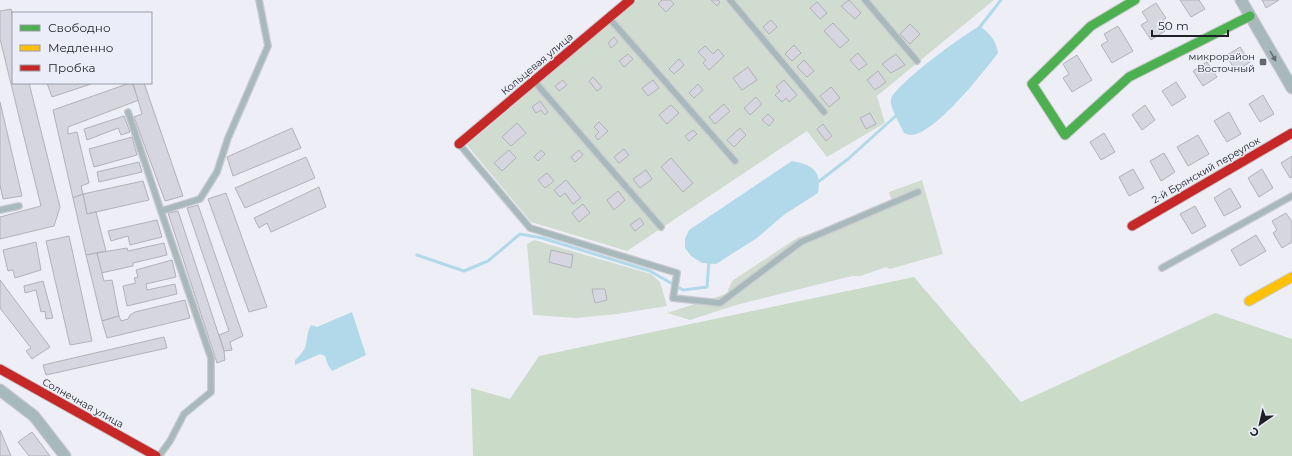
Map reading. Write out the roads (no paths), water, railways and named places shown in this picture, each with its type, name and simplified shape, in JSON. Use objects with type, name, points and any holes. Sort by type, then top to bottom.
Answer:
[{"type":"street","name":"Кольцевая улица","points":[[459,144],[630,0]]},
{"type":"street","points":[[1135,0],[1091,26],[1032,84],[1064,135],[1129,77],[1250,16]]},
{"type":"street","points":[[1241,0],[1292,88]]},
{"type":"street","name":"2-й Брянский переулок","points":[[1132,226],[1292,133]]},
{"type":"street","points":[[1249,301],[1292,277]]},
{"type":"street","name":"Солнечная улица","points":[[0,370],[158,456]]},
{"type":"street","points":[[0,390],[34,416],[65,456]]},
{"type":"lane","points":[[161,211],[200,198],[217,172],[228,138],[268,46],[259,0]]},
{"type":"lane","points":[[730,0],[824,112]]},
{"type":"lane","points":[[865,0],[917,61]]},
{"type":"lane","points":[[609,18],[735,161]]},
{"type":"lane","points":[[534,81],[661,227]]},
{"type":"lane","points":[[128,112],[211,358],[211,392],[184,414],[170,441],[158,456]]},
{"type":"lane","points":[[459,144],[530,228],[677,273],[673,298],[720,303],[801,242],[918,192]]},
{"type":"lane","points":[[1162,268],[1292,196]]},
{"type":"lane","points":[[0,210],[19,206]]},
{"type":"water","points":[[980,26],[987,32],[996,44],[998,53],[960,99],[937,121],[914,135],[904,133],[893,111],[891,99],[905,82],[917,71]]},
{"type":"water","points":[[792,161],[811,167],[814,170],[819,179],[818,193],[785,214],[757,238],[716,264],[702,263],[691,256],[685,248],[685,239],[689,230]]},
{"type":"water","points":[[352,312],[366,355],[332,371],[325,356],[320,354],[295,365],[295,360],[304,351],[311,325],[317,327]]},
{"type":"waterway","points":[[979,28],[1001,0]]},
{"type":"waterway","points":[[818,182],[848,159],[899,113]]},
{"type":"waterway","points":[[417,255],[464,271],[488,261],[520,234],[542,238],[650,271],[683,290],[707,287],[709,261]]},
{"type":"place","name":"микрорайон Восточный","points":[[1263,62]]}]
